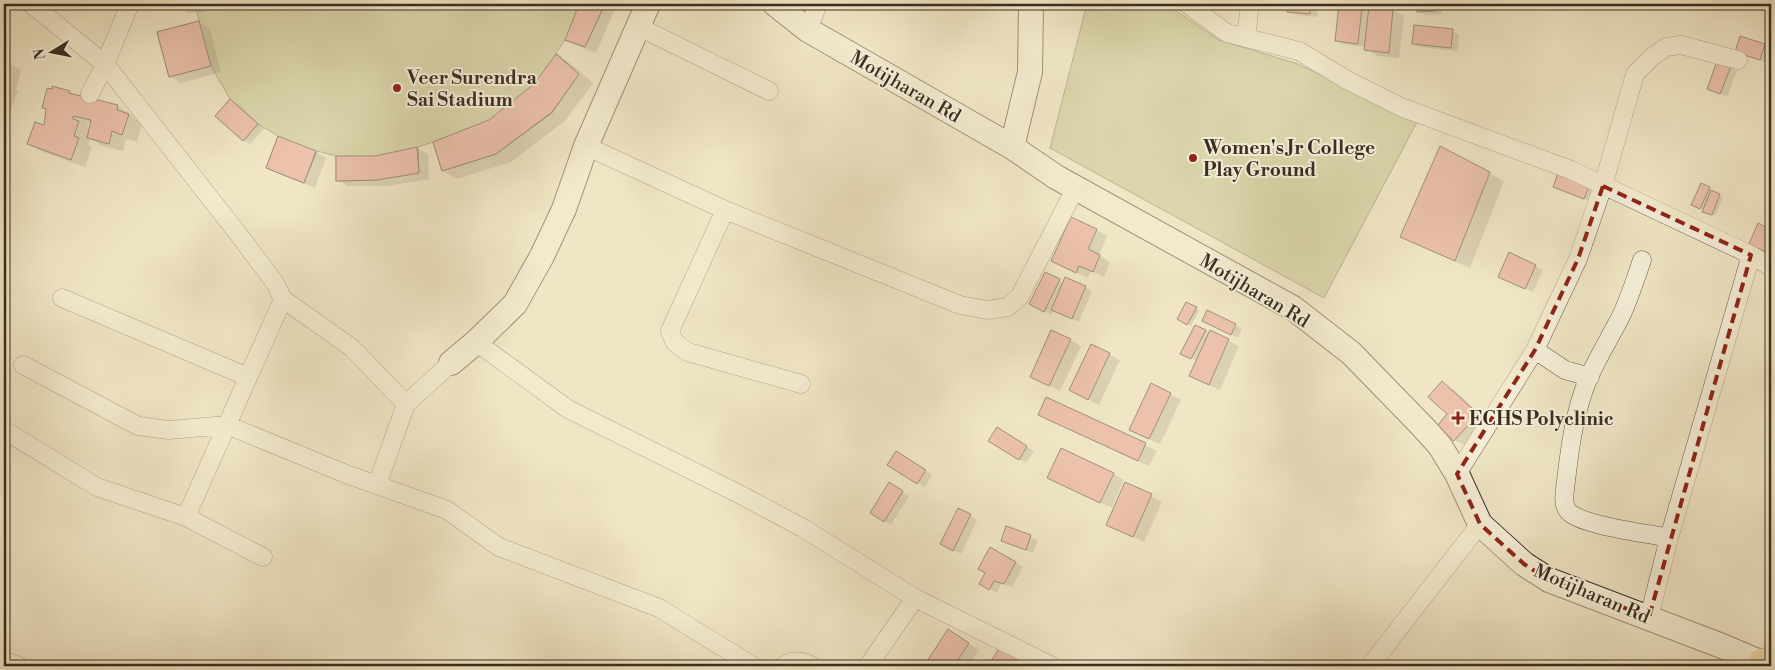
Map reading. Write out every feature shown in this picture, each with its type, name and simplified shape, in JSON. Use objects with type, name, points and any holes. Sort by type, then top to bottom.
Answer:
[{"type":"main road","points":[[451,363],[476,342],[515,304],[542,256],[564,209],[586,146],[648,4]]},
{"type":"main road","name":"Motijharan Rd","points":[[775,4],[808,30],[1012,147],[1056,177],[1293,308],[1350,353],[1440,446],[1457,474],[1480,524],[1524,564],[1549,580],[1649,617],[1765,664]]},
{"type":"main road","points":[[1012,147],[1030,72],[1031,4]]},
{"type":"street","points":[[31,4],[105,64],[240,235],[275,283],[283,299],[352,348],[406,404]]},
{"type":"street","points":[[90,94],[105,64],[130,4]]},
{"type":"street","points":[[808,30],[818,4]]},
{"type":"street","points":[[1187,4],[1227,33],[1299,51],[1347,80],[1401,107],[1571,170],[1751,255],[1771,267]]},
{"type":"street","points":[[1246,38],[1250,4]]},
{"type":"street","points":[[639,27],[768,91]]},
{"type":"street","points":[[1457,474],[1535,350],[1578,259],[1603,186],[1635,74],[1652,57],[1666,47],[1681,45],[1738,60]]},
{"type":"street","points":[[586,146],[725,210],[960,305],[987,310],[1008,307],[1020,296],[1076,187]]},
{"type":"street","points":[[725,210],[670,330],[675,343],[688,352],[801,384]]},
{"type":"street","points":[[1649,617],[1669,538],[1751,255]]},
{"type":"street","points":[[1642,260],[1631,292],[1590,377],[1577,413],[1564,502],[1568,512],[1582,520],[1669,538]]},
{"type":"street","points":[[62,298],[248,377]]},
{"type":"street","points":[[186,517],[283,299]]},
{"type":"street","points":[[476,342],[568,409],[732,490],[803,528],[915,598],[1052,666]]},
{"type":"street","points":[[1535,350],[1565,370],[1590,377]]},
{"type":"street","points":[[377,485],[406,404],[451,363]]},
{"type":"street","points":[[23,365],[138,426],[169,430],[227,425],[346,474],[447,510],[500,547],[658,608],[753,666]]},
{"type":"street","points":[[4,430],[97,487],[186,517],[263,557]]},
{"type":"street","points":[[1370,666],[1480,524]]},
{"type":"street","points":[[868,666],[915,598]]},
{"type":"street","points":[[4,661],[19,666]]},
{"type":"street","points":[[783,666],[789,662],[800,661],[812,666]]},
{"type":"highlighted area","points":[[1603,186],[1751,255],[1649,617],[1549,580],[1524,564],[1480,524],[1457,474],[1535,350],[1578,259]]},
{"type":"green space","name":"Veer Surendra Sai Stadium","points":[[180,4],[605,4],[585,47],[565,40],[556,53],[579,74],[552,113],[496,154],[442,171],[433,142],[418,147],[419,173],[377,180],[336,181],[336,156],[317,151],[304,183],[266,168],[278,136],[258,124],[243,141],[215,116],[230,99],[211,66],[169,77],[157,32],[199,21],[196,8],[180,9]]},
{"type":"green space","points":[[1087,4],[1166,4],[1219,40],[1298,64],[1417,122],[1324,298],[1050,148]]},
{"type":"building","points":[[180,4],[196,4],[196,8],[180,9]]},
{"type":"building","points":[[579,4],[605,4],[585,47],[565,40]]},
{"type":"building","points":[[1288,4],[1311,4],[1310,14],[1287,12]]},
{"type":"building","points":[[1339,4],[1362,7],[1358,44],[1335,41]]},
{"type":"building","points":[[1417,4],[1435,4],[1435,11],[1417,12]]},
{"type":"building","points":[[1369,6],[1393,9],[1389,53],[1364,50]]},
{"type":"building","points":[[199,21],[211,66],[169,77],[157,32]]},
{"type":"building","points":[[1414,25],[1453,29],[1451,48],[1412,44]]},
{"type":"building","points":[[1740,36],[1765,44],[1760,60],[1735,52]]},
{"type":"building","points":[[556,54],[579,74],[552,112],[496,154],[442,171],[433,142],[489,120],[534,84]]},
{"type":"building","points":[[1717,61],[1731,66],[1720,94],[1707,89]]},
{"type":"building","points":[[52,86],[70,91],[69,93],[118,105],[117,110],[129,114],[122,135],[112,131],[109,144],[87,138],[91,120],[73,116],[73,119],[79,121],[74,136],[79,138],[71,160],[27,144],[35,122],[44,125],[46,109],[42,108],[47,88],[52,89]]},
{"type":"building","points":[[230,99],[258,124],[243,141],[215,116]]},
{"type":"building","points":[[278,136],[316,151],[304,183],[266,168]]},
{"type":"building","points":[[1440,146],[1490,172],[1455,261],[1400,237]]},
{"type":"building","points":[[417,147],[419,173],[377,180],[336,181],[336,156],[375,156]]},
{"type":"building","points":[[1560,168],[1591,180],[1584,199],[1553,187]]},
{"type":"building","points":[[1701,183],[1710,187],[1700,209],[1691,205]]},
{"type":"building","points":[[1711,190],[1720,194],[1712,215],[1702,212]]},
{"type":"building","points":[[1071,217],[1097,229],[1088,249],[1100,255],[1093,272],[1079,266],[1076,273],[1051,261]]},
{"type":"building","points":[[1758,223],[1771,230],[1770,254],[1749,244]]},
{"type":"building","points":[[1509,252],[1536,265],[1525,289],[1498,277]]},
{"type":"building","points":[[1045,272],[1060,279],[1044,312],[1029,304]]},
{"type":"building","points":[[1065,277],[1086,286],[1072,319],[1051,310]]},
{"type":"building","points":[[1186,302],[1197,307],[1187,325],[1177,319]]},
{"type":"building","points":[[1207,310],[1236,324],[1231,335],[1202,321]]},
{"type":"building","points":[[1195,325],[1206,330],[1191,359],[1180,354]]},
{"type":"building","points":[[1051,330],[1071,339],[1049,386],[1030,377]]},
{"type":"building","points":[[1210,330],[1229,339],[1209,385],[1189,376]]},
{"type":"building","points":[[1091,344],[1110,353],[1088,400],[1069,390]]},
{"type":"building","points":[[1442,381],[1478,414],[1454,441],[1437,426],[1447,414],[1428,397]]},
{"type":"building","points":[[1151,383],[1171,393],[1149,439],[1129,430]]},
{"type":"building","points":[[1046,397],[1146,443],[1138,461],[1038,415]]},
{"type":"building","points":[[997,427],[1027,446],[1019,460],[988,441]]},
{"type":"building","points":[[1061,448],[1114,473],[1100,503],[1047,478]]},
{"type":"building","points":[[896,451],[926,470],[917,484],[887,465]]},
{"type":"building","points":[[889,482],[903,491],[884,522],[870,513]]},
{"type":"building","points":[[1125,482],[1152,494],[1133,537],[1106,525]]},
{"type":"building","points":[[958,508],[971,514],[953,551],[940,544]]},
{"type":"building","points":[[1006,526],[1031,535],[1026,550],[1001,541]]},
{"type":"building","points":[[990,547],[1016,562],[1004,584],[994,581],[989,590],[979,584],[985,573],[978,569]]},
{"type":"building","points":[[948,629],[969,643],[954,666],[924,666]]},
{"type":"building","points":[[1000,647],[1031,666],[988,666]]},
{"type":"place","name":"Veer Surendra Sai Stadium","points":[[397,88]]},
{"type":"place","name":"Women's Jr College Play Ground","points":[[1193,158]]},
{"type":"place","name":"ECHS Polyclinic","points":[[1458,418]]}]
